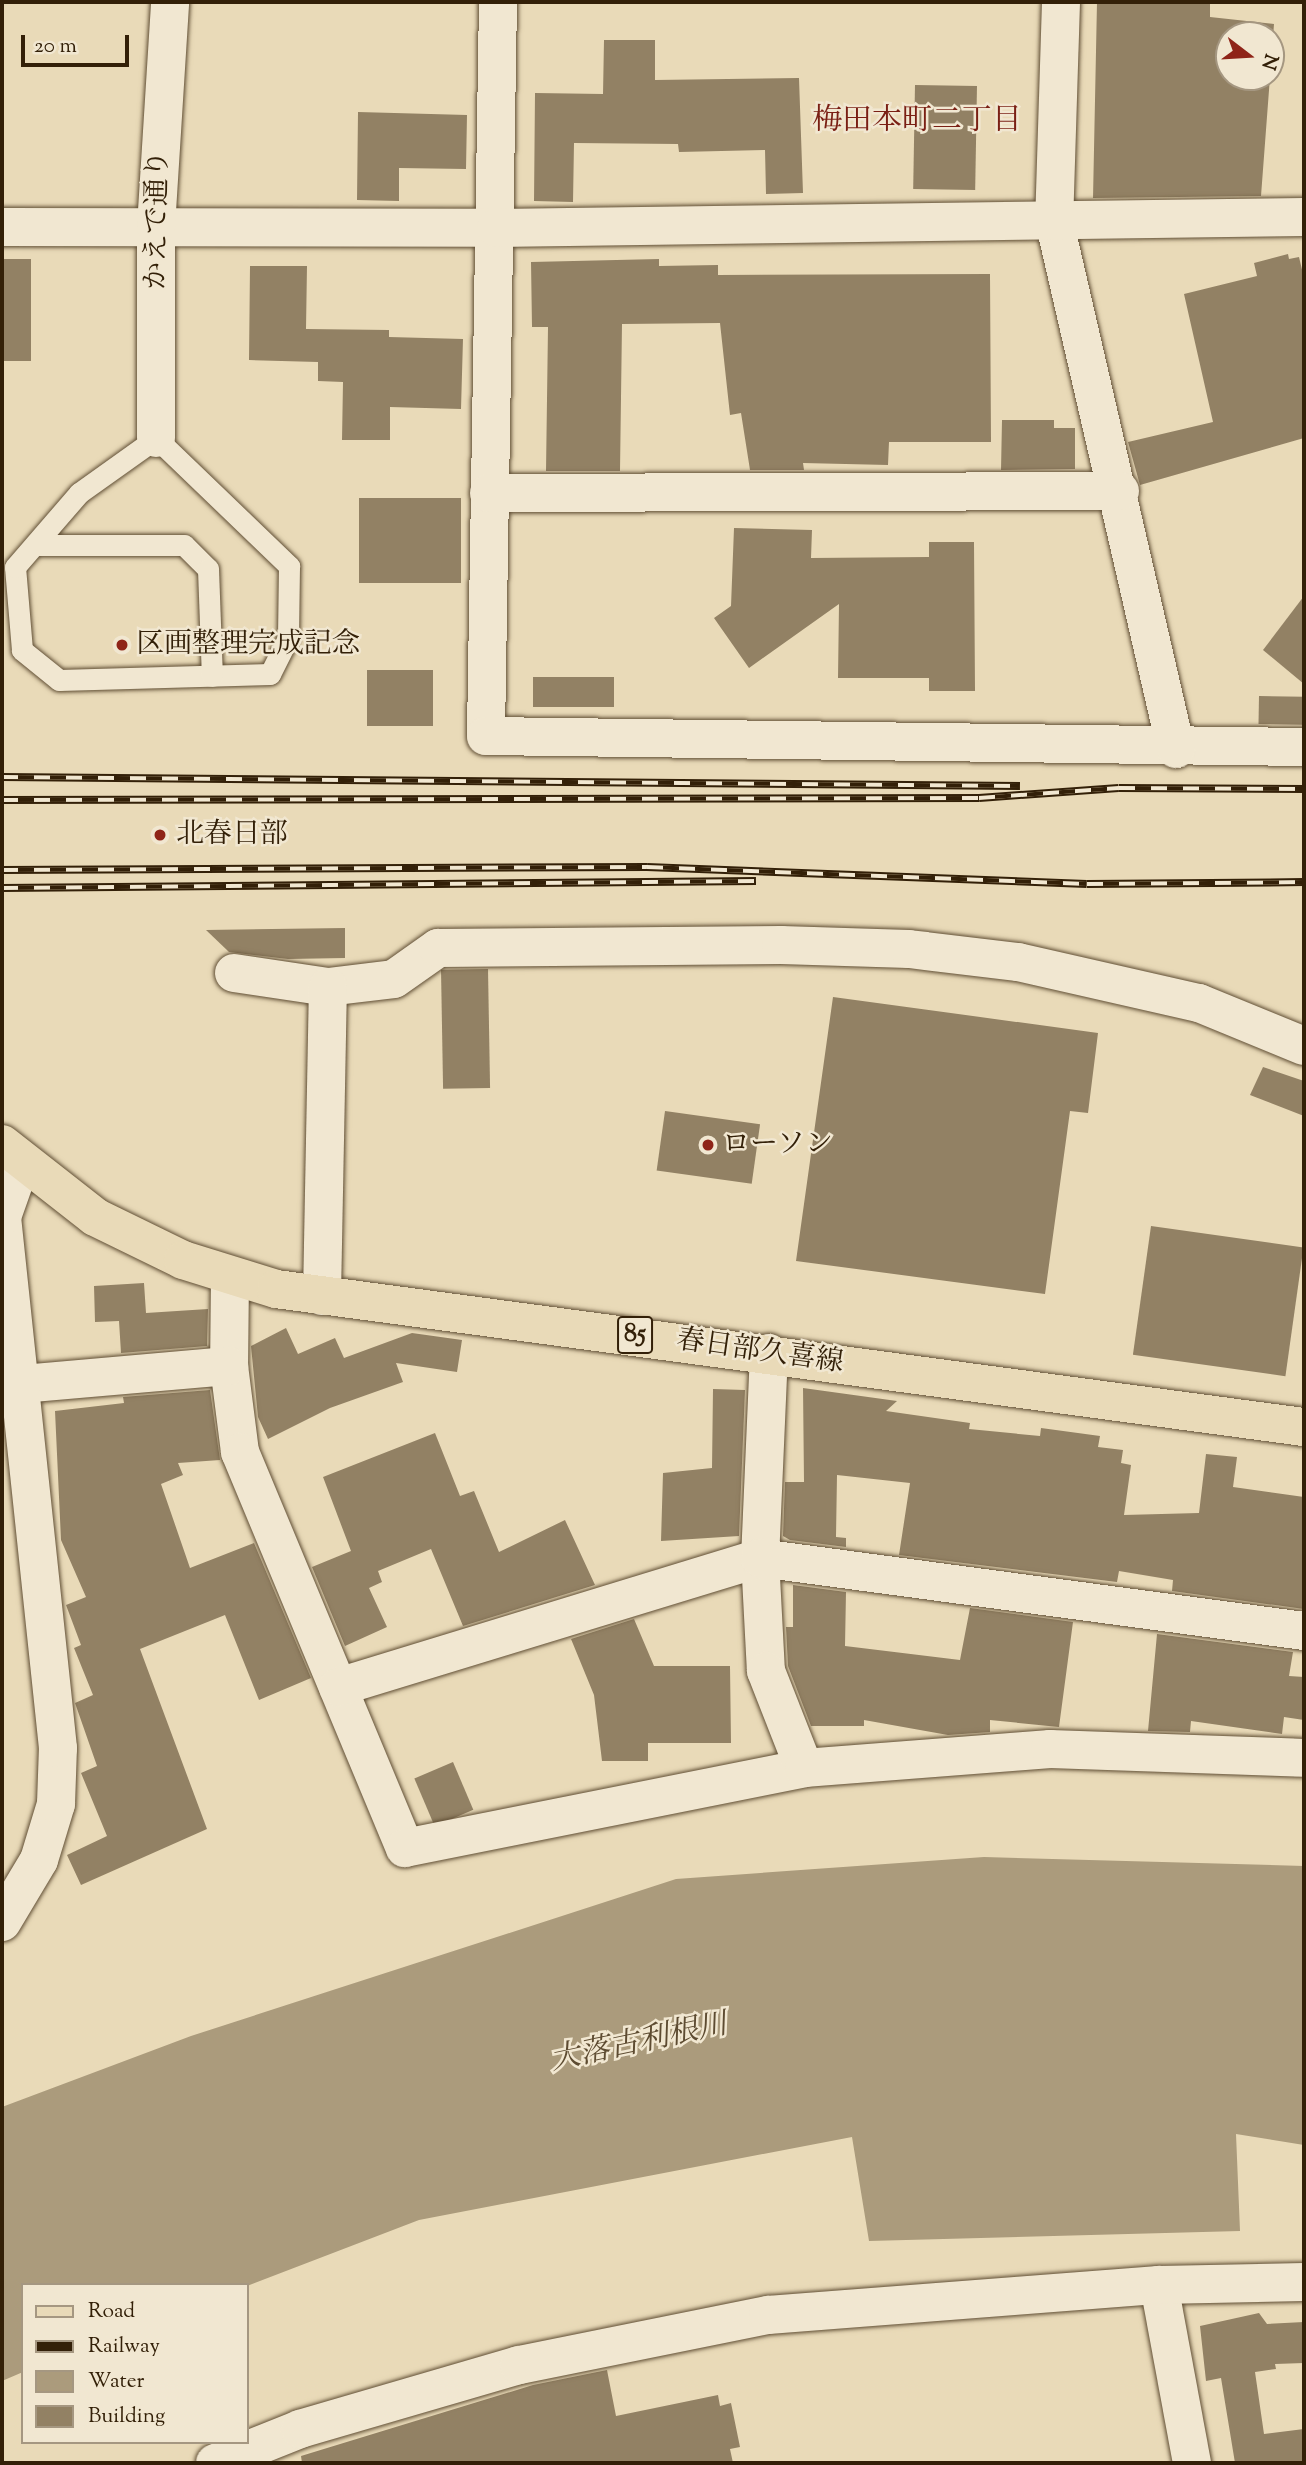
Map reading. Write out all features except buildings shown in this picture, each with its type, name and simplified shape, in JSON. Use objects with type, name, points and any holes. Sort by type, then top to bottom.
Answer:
[{"type":"main road","name":"春日部久喜線","points":[[11,1153],[95,1217],[230,1277],[322,1296],[769,1353],[1304,1427]]},
{"type":"street","name":"かえで通り","points":[[156,438],[156,227],[170,2]]},
{"type":"street","points":[[498,2],[486,736],[1176,748],[1304,747]]},
{"type":"street","points":[[1060,2],[1054,219],[1120,491],[1176,748]]},
{"type":"street","points":[[2,228],[496,228],[1304,217]]},
{"type":"street","points":[[489,493],[1120,491]]},
{"type":"street","points":[[234,973],[328,987],[394,979],[438,948],[781,945],[909,950],[1018,962],[1199,1003],[1304,1046]]},
{"type":"street","points":[[322,1296],[328,987]]},
{"type":"street","points":[[2,1922],[38,1860],[56,1790],[58,1748],[22,1384],[2,1217],[11,1153]]},
{"type":"street","points":[[230,1277],[229,1366],[240,1452],[405,1847],[804,1768],[1050,1749],[1304,1758]]},
{"type":"street","points":[[769,1353],[760,1558],[766,1671],[804,1768]]},
{"type":"street","points":[[22,1384],[229,1366]]},
{"type":"street","points":[[338,1687],[760,1558],[1304,1631]]},
{"type":"street","points":[[215,2463],[300,2429],[519,2365],[755,2317],[1159,2285],[1304,2282]]},
{"type":"street","points":[[1159,2285],[1192,2463]]},
{"type":"lane","points":[[156,438],[289,566],[288,638],[270,674],[59,680],[22,650],[15,567],[37,545],[79,493],[156,438]]},
{"type":"lane","points":[[37,545],[184,545],[208,569],[212,676]]},
{"type":"water","name":"大落古利根川","points":[[984,1857],[1304,1866],[1304,2145],[1236,2134],[1240,2231],[869,2241],[852,2137],[419,2220],[248,2286],[248,2283],[21,2283],[21,2373],[2,2381],[2,2107],[191,2036],[676,1879]]},
{"type":"railway","points":[[2,777],[1020,786]]},
{"type":"railway","points":[[2,800],[979,798],[1119,788],[1304,789]]},
{"type":"railway","points":[[2,870],[647,867],[1087,884],[1304,882]]},
{"type":"railway","points":[[2,888],[756,881]]},
{"type":"place","name":"区画整理完成記念","points":[[122,645]]},
{"type":"place","name":"北春日部","points":[[160,835]]},
{"type":"place","name":"ローソン","points":[[708,1145]]},
{"type":"district","name":"梅田本町二丁目","points":[[917,122]]}]
